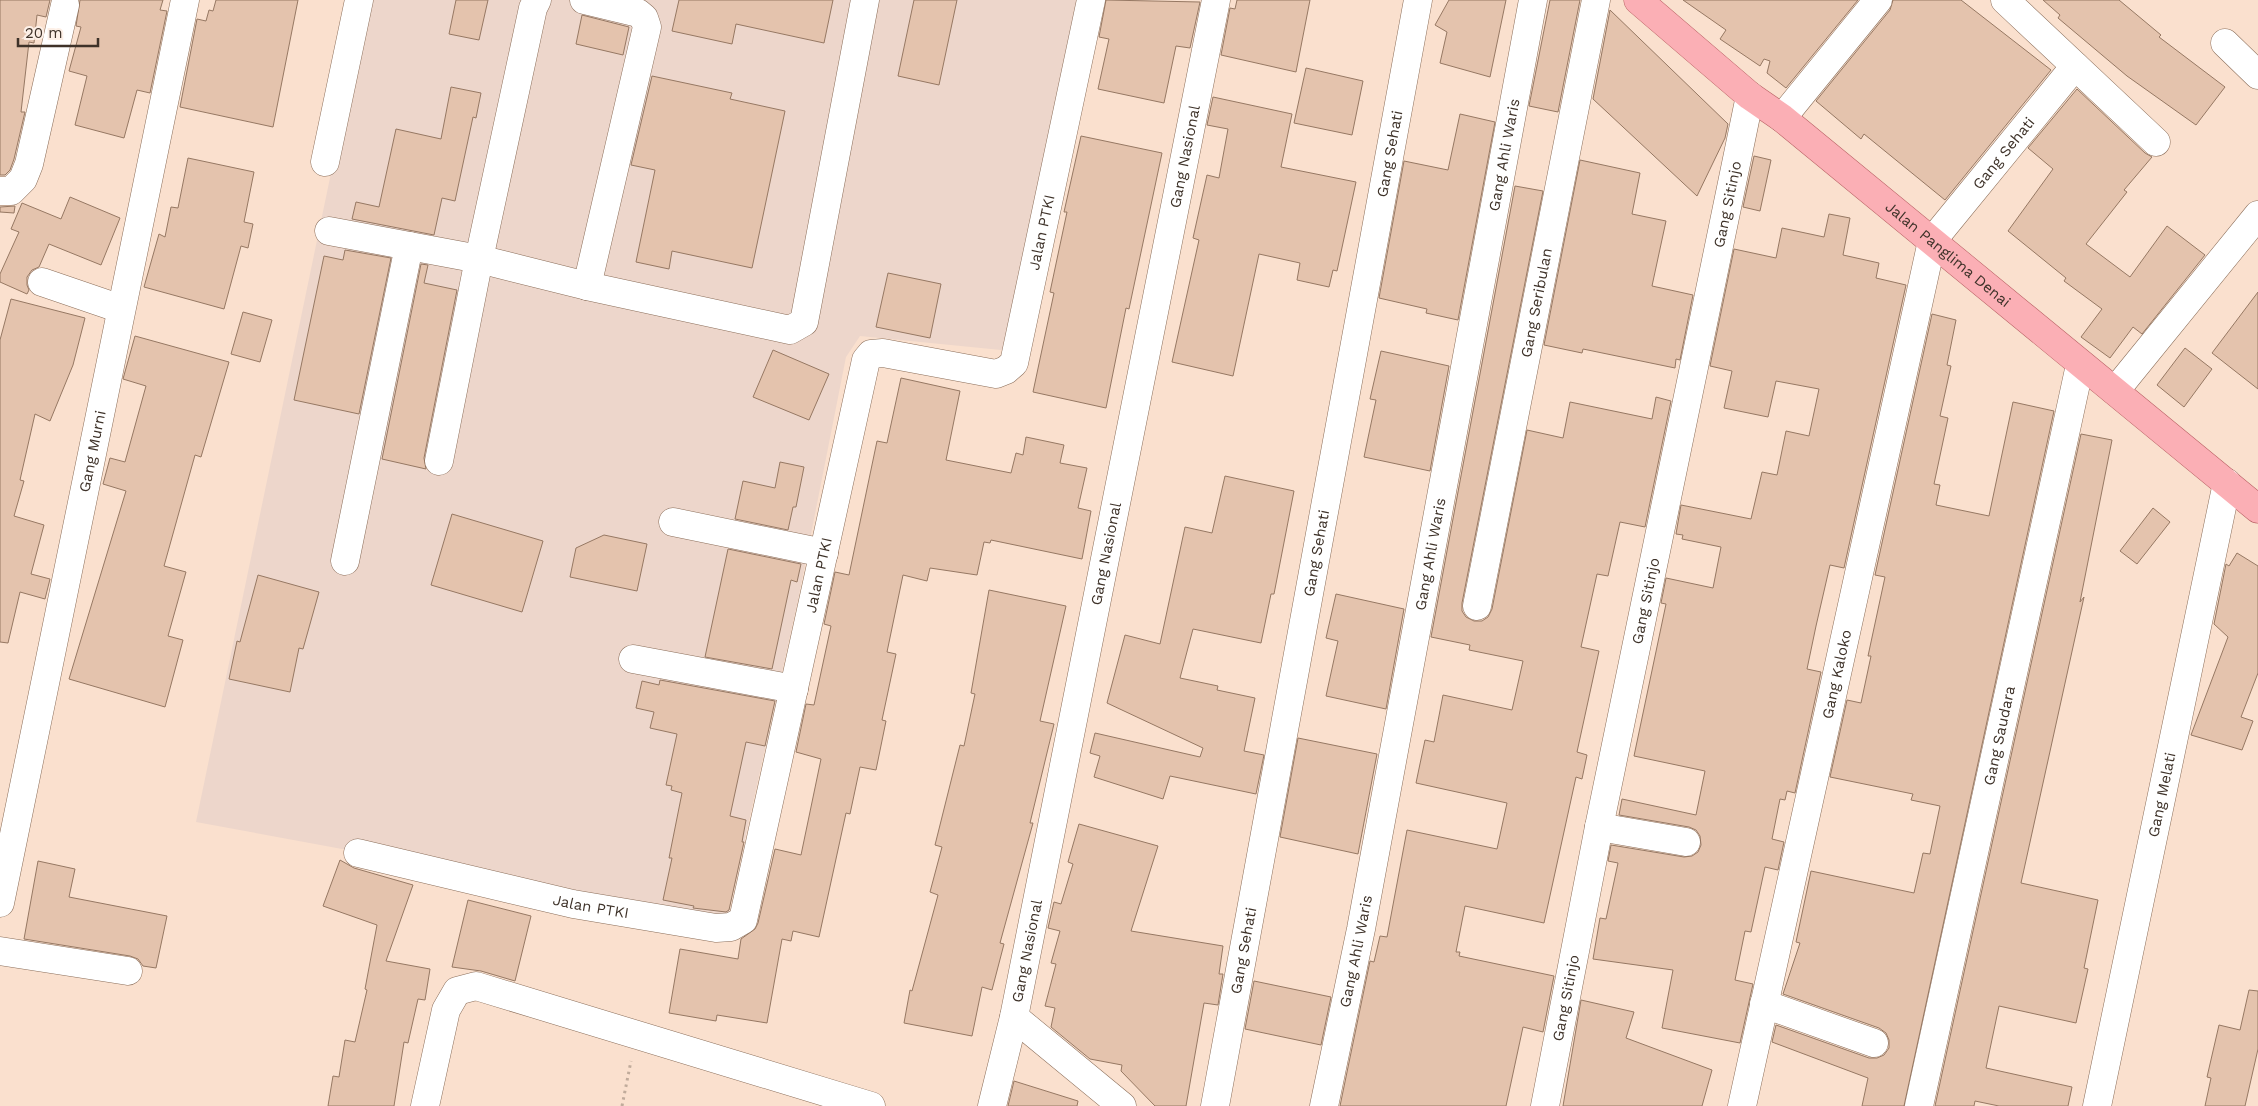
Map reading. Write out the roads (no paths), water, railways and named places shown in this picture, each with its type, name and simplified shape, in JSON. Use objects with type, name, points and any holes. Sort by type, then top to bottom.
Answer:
[{"type":"main road","name":"Jalan Panglima Denai","points":[[1638,0],[1750,96],[1782,118],[2080,365],[2258,509]]},
{"type":"street","name":"Gang Murni","points":[[0,903],[185,0]]},
{"type":"street","points":[[325,162],[360,0]]},
{"type":"street","points":[[439,461],[479,259],[533,8],[537,0]]},
{"type":"street","points":[[329,231],[479,259],[587,286],[790,330],[804,322],[865,0]]},
{"type":"street","name":"Jalan PTKI","points":[[358,853],[573,904],[716,928],[731,927],[743,920],[746,914],[866,360],[871,354],[882,353],[996,374],[1006,370],[1014,363],[1091,0]]},
{"type":"street","name":"Gang Nasional","points":[[992,1106],[1014,1017],[1216,0]]},
{"type":"street","name":"Gang Sehati","points":[[1215,1106],[1418,0]]},
{"type":"street","name":"Gang Ahli Waris","points":[[1324,1106],[1361,929],[1533,0]]},
{"type":"street","name":"Gang Seribulan","points":[[1477,606],[1596,0]]},
{"type":"street","points":[[1782,118],[1878,0]]},
{"type":"street","points":[[2005,0],[2156,142]]},
{"type":"street","points":[[587,286],[647,27],[644,18],[638,13],[590,1]]},
{"type":"street","points":[[11,185],[29,164],[65,5]]},
{"type":"street","points":[[2225,43],[2258,75]]},
{"type":"street","name":"Gang Sehati","points":[[1932,241],[2075,66]]},
{"type":"street","name":"Gang Sitinjo","points":[[1544,1106],[1599,827],[1750,96]]},
{"type":"street","points":[[2115,392],[2258,215]]},
{"type":"street","name":"Gang Kaloko","points":[[1742,1106],[1932,241]]},
{"type":"street","points":[[345,561],[408,246]]},
{"type":"street","points":[[42,282],[121,309]]},
{"type":"street","name":"Gang Saudara","points":[[1919,1106],[2080,365]]},
{"type":"street","name":"Gang Melati","points":[[2096,1106],[2226,483]]},
{"type":"street","points":[[673,522],[824,553]]},
{"type":"street","points":[[633,659],[794,689]]},
{"type":"street","points":[[1599,827],[1686,842]]},
{"type":"street","points":[[0,951],[128,971]]},
{"type":"street","points":[[425,1106],[446,1010],[457,991],[476,986],[637,1033],[871,1106]]},
{"type":"street","points":[[1764,1004],[1874,1043]]},
{"type":"street","points":[[1014,1017],[1122,1106]]}]
